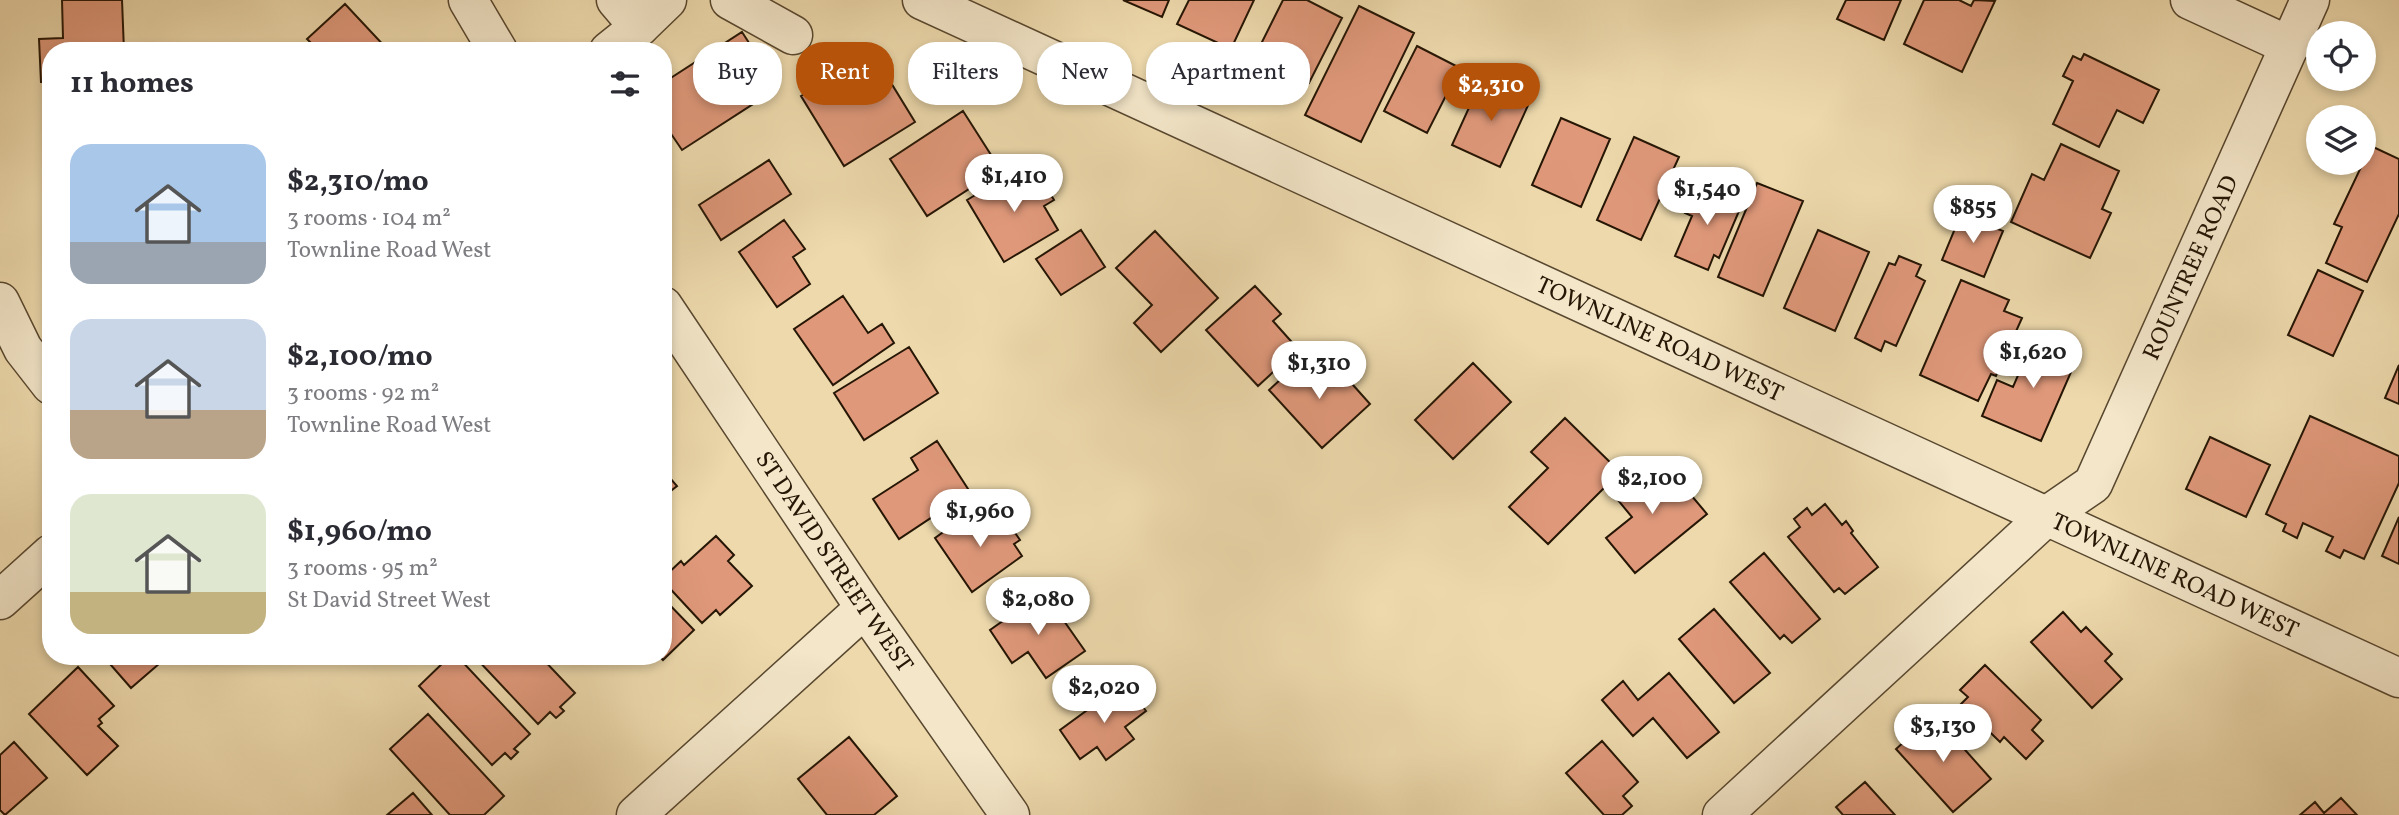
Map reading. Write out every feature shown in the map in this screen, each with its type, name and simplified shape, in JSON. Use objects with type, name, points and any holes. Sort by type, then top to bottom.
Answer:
[{"type":"street","points":[[468,0],[493,42]]},
{"type":"street","points":[[614,42],[627,14],[667,0]]},
{"type":"street","points":[[730,0],[793,35]]},
{"type":"street","name":"TOWNLINE ROAD WEST","points":[[922,0],[2399,678]]},
{"type":"street","points":[[2190,0],[2290,47]]},
{"type":"street","name":"ROUNTREE ROAD","points":[[1721,815],[2048,515],[2093,484],[2310,0]]},
{"type":"street","points":[[0,302],[23,349],[42,373]]},
{"type":"street","name":"ST DAVID STREET WEST","points":[[672,319],[865,608],[1010,815]]},
{"type":"street","points":[[0,600],[42,562]]},
{"type":"street","points":[[636,815],[865,608]]},
{"type":"building","points":[[62,0],[122,0],[124,42],[42,42],[41,82],[39,39],[63,38]]},
{"type":"building","points":[[1123,0],[1169,0],[1162,17]]},
{"type":"building","points":[[1189,0],[1254,0],[1234,42],[1216,42],[1177,24]]},
{"type":"building","points":[[1283,0],[1307,0],[1342,18],[1310,81],[1310,42],[1262,42]]},
{"type":"building","points":[[1846,0],[1901,0],[1884,40],[1837,19]]},
{"type":"building","points":[[1924,0],[1959,0],[1971,6],[1974,0],[1995,1],[1962,72],[1904,44]]},
{"type":"building","points":[[345,4],[381,42],[310,42],[307,39]]},
{"type":"building","points":[[1359,6],[1414,33],[1361,142],[1305,115]]},
{"type":"building","points":[[742,32],[748,42],[727,42]]},
{"type":"building","points":[[1417,46],[1460,68],[1427,133],[1384,111]]},
{"type":"building","points":[[2084,54],[2159,90],[2143,123],[2117,110],[2099,147],[2053,124],[2073,81],[2063,76],[2073,56],[2081,60]]},
{"type":"building","points":[[693,64],[693,105],[752,105],[682,150],[672,135],[672,77]]},
{"type":"building","points":[[1482,79],[1530,101],[1500,167],[1452,145]]},
{"type":"building","points":[[894,88],[915,122],[844,166],[807,105],[894,105]]},
{"type":"building","points":[[963,111],[1000,169],[927,216],[890,159]]},
{"type":"building","points":[[1561,118],[1610,139],[1581,207],[1532,185]]},
{"type":"building","points":[[1634,137],[1679,157],[1641,240],[1597,220]]},
{"type":"building","points":[[2061,144],[2119,171],[2102,209],[2111,213],[2090,258],[2011,222],[2032,174],[2044,180]]},
{"type":"building","points":[[2376,148],[2399,159],[2399,214],[2367,282],[2326,263],[2342,227],[2334,224],[2357,175],[2376,175]]},
{"type":"building","points":[[769,160],[791,194],[721,240],[699,205]]},
{"type":"building","points":[[1022,167],[1038,192],[1046,187],[1054,200],[1044,206],[1058,230],[1004,262],[967,200]]},
{"type":"building","points":[[1757,183],[1803,201],[1763,296],[1718,277]]},
{"type":"building","points":[[1698,184],[1742,204],[1719,258],[1714,255],[1708,270],[1675,256],[1692,216],[1685,213]]},
{"type":"building","points":[[1961,214],[2003,231],[1984,277],[1942,260]]},
{"type":"building","points":[[784,220],[805,249],[793,257],[810,284],[777,307],[739,252]]},
{"type":"building","points":[[1081,230],[1105,267],[1061,295],[1036,259]]},
{"type":"building","points":[[1818,230],[1869,252],[1835,331],[1784,308]]},
{"type":"building","points":[[1155,231],[1218,298],[1161,352],[1134,323],[1152,305],[1116,268]]},
{"type":"building","points":[[1899,256],[1921,265],[1916,276],[1925,281],[1896,346],[1885,341],[1881,351],[1855,338],[1889,263],[1895,265]]},
{"type":"building","points":[[2318,270],[2363,291],[2333,356],[2288,335]]},
{"type":"building","points":[[1961,280],[2009,300],[2004,311],[2022,318],[1996,376],[1991,374],[1978,401],[1920,375]]},
{"type":"building","points":[[1255,286],[1281,314],[1273,321],[1298,349],[1258,386],[1206,330]]},
{"type":"building","points":[[843,296],[868,333],[882,324],[894,343],[833,385],[794,329]]},
{"type":"building","points":[[2035,336],[2052,343],[2054,339],[2064,343],[2061,348],[2078,356],[2041,441],[1982,416],[1997,380],[2013,387]]},
{"type":"building","points":[[909,347],[938,393],[864,440],[834,393]]},
{"type":"building","points":[[1306,356],[1334,386],[1345,376],[1370,404],[1322,448],[1269,390]]},
{"type":"building","points":[[1473,363],[1511,402],[1453,459],[1415,420]]},
{"type":"building","points":[[2399,365],[2399,404],[2385,398]]},
{"type":"building","points":[[2310,416],[2399,456],[2399,483],[2364,559],[2344,550],[2340,558],[2326,551],[2333,537],[2303,523],[2297,538],[2283,531],[2286,524],[2266,514]]},
{"type":"building","points":[[1565,418],[1620,472],[1548,544],[1509,507],[1548,468],[1531,452]]},
{"type":"building","points":[[2210,437],[2270,465],[2246,517],[2186,489]]},
{"type":"building","points":[[937,441],[970,492],[899,539],[873,499],[918,470],[911,458]]},
{"type":"building","points":[[1650,462],[1667,483],[1675,476],[1707,514],[1635,573],[1606,538],[1632,517],[1612,493]]},
{"type":"building","points":[[1825,504],[1842,525],[1846,521],[1853,531],[1851,533],[1878,567],[1845,594],[1839,588],[1834,592],[1788,537],[1800,527],[1794,519],[1807,508],[1812,515]]},
{"type":"building","points":[[1002,514],[1020,540],[1014,544],[1022,556],[972,592],[935,538],[967,515],[978,531]]},
{"type":"building","points":[[2399,517],[2399,564],[2382,556]]},
{"type":"building","points":[[716,536],[734,555],[728,561],[752,586],[720,615],[716,610],[702,623],[672,591],[672,570],[681,561],[684,565]]},
{"type":"building","points":[[1764,553],[1820,619],[1792,643],[1784,635],[1780,639],[1730,582]]},
{"type":"building","points":[[1034,599],[1040,609],[1050,601],[1085,651],[1046,678],[1028,652],[1012,663],[990,630]]},
{"type":"building","points":[[672,607],[694,630],[672,651]]},
{"type":"building","points":[[1714,609],[1770,673],[1734,703],[1679,639]]},
{"type":"building","points":[[2063,612],[2081,632],[2086,627],[2112,654],[2105,661],[2122,679],[2092,708],[2031,642]]},
{"type":"building","points":[[111,665],[158,665],[131,688]]},
{"type":"building","points":[[441,665],[465,665],[530,734],[514,749],[518,752],[511,759],[505,753],[492,765],[419,686]]},
{"type":"building","points":[[482,665],[549,665],[575,693],[560,707],[564,711],[556,718],[550,712],[538,724]]},
{"type":"building","points":[[1985,665],[2041,720],[2032,730],[2043,741],[2026,759],[2004,737],[2000,742],[1961,704],[1968,697],[1960,690]]},
{"type":"building","points":[[78,667],[114,706],[99,719],[102,723],[98,726],[118,746],[87,775],[29,714]]},
{"type":"building","points":[[1669,673],[1719,732],[1687,758],[1653,718],[1633,736],[1602,700],[1623,681],[1638,700]]},
{"type":"building","points":[[1128,687],[1146,711],[1125,727],[1134,739],[1106,760],[1097,747],[1080,759],[1060,730],[1108,695],[1111,699]]},
{"type":"building","points":[[428,714],[504,796],[484,815],[450,815],[390,749]]},
{"type":"building","points":[[1934,715],[1991,779],[1953,812],[1896,749]]},
{"type":"building","points":[[849,737],[897,796],[874,815],[827,815],[798,779]]},
{"type":"building","points":[[1602,741],[1638,782],[1623,796],[1632,806],[1622,815],[1604,815],[1566,773]]},
{"type":"building","points":[[14,742],[47,778],[5,815],[0,810],[0,755]]},
{"type":"building","points":[[1865,782],[1895,815],[1843,815],[1836,807]]},
{"type":"building","points":[[413,793],[432,815],[387,815]]},
{"type":"building","points":[[2341,798],[2357,815],[2300,815],[2315,802],[2324,813]]}]
